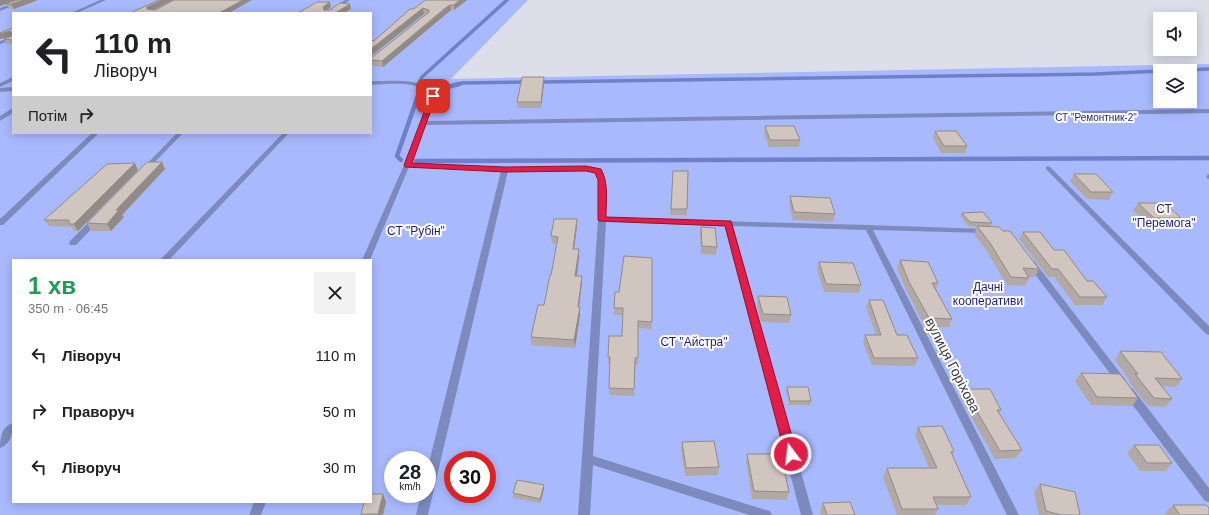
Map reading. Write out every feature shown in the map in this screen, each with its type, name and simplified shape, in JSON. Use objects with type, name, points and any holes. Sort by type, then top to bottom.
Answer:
[{"type":"street","points":[[0,10],[26,0]]},
{"type":"street","points":[[75,12],[104,0]]},
{"type":"street","points":[[329,12],[348,0]]},
{"type":"street","points":[[0,43],[12,38]]},
{"type":"street","points":[[0,85],[12,79]]},
{"type":"street","points":[[366,259],[407,165],[433,96],[432,91],[429,88],[415,84],[372,82]]},
{"type":"street","points":[[0,90],[12,89]]},
{"type":"street","points":[[0,120],[12,111]]},
{"type":"street","points":[[423,123],[1209,111]]},
{"type":"street","points":[[0,223],[95,134]]},
{"type":"street","points":[[137,177],[179,134]]},
{"type":"street","points":[[165,259],[285,134]]},
{"type":"street","points":[[407,165],[505,169],[586,169],[599,171],[602,180],[602,220],[584,515]]},
{"type":"street","points":[[1048,168],[1209,332]]},
{"type":"street","points":[[422,515],[505,169]]},
{"type":"street","points":[[73,243],[100,216]]},
{"type":"street","points":[[602,220],[991,231]]},
{"type":"street","points":[[728,223],[807,515]]},
{"type":"street","name":"вулиця Горіхова","points":[[868,227],[1013,515]]},
{"type":"street","points":[[1026,257],[1209,497]]},
{"type":"street","points":[[0,443],[12,429]]},
{"type":"street","points":[[588,459],[766,515]]},
{"type":"street","points":[[255,515],[260,503]]},
{"type":"green space","name":"Дачні кооперативи","points":[[0,0],[528,0],[451,79],[1153,65],[1153,108],[1197,108],[1197,64],[1209,64],[1209,515],[0,515]]},
{"type":"building","points":[[17,0],[23,0],[6,4]]},
{"type":"building","points":[[159,0],[162,0],[147,7],[147,9],[155,10],[174,0],[243,0],[221,12],[132,12]]},
{"type":"building","points":[[425,0],[460,0],[454,5],[450,5],[444,9],[382,61],[372,60],[372,57],[429,12],[429,10],[423,8],[372,48],[372,40],[374,41],[410,9],[414,9]]},
{"type":"building","points":[[317,2],[330,2],[323,7],[324,10],[330,10],[340,3],[350,4],[337,12],[300,12]]},
{"type":"building","points":[[12,28],[12,32],[0,33]]},
{"type":"building","points":[[12,36],[12,40],[4,39]]},
{"type":"building","points":[[522,77],[544,77],[541,102],[517,102]]},
{"type":"building","points":[[765,126],[794,126],[800,140],[770,140]]},
{"type":"building","points":[[935,131],[956,131],[967,146],[944,146]]},
{"type":"building","points":[[147,162],[162,162],[116,210],[119,210],[107,224],[87,223]]},
{"type":"building","points":[[135,163],[74,224],[69,224],[69,220],[44,220],[107,164]]},
{"type":"building","points":[[673,171],[688,171],[687,209],[671,209]]},
{"type":"building","points":[[1074,174],[1096,174],[1113,192],[1091,192]]},
{"type":"building","points":[[790,196],[830,198],[835,214],[794,212]]},
{"type":"building","points":[[1138,203],[1165,203],[1181,218],[1154,218]]},
{"type":"building","points":[[983,212],[992,223],[970,222],[962,213]]},
{"type":"building","points":[[554,219],[577,219],[573,249],[579,249],[575,276],[582,276],[578,307],[580,307],[574,340],[531,337],[538,305],[544,305],[551,275],[558,237],[551,236]]},
{"type":"building","points":[[977,226],[999,227],[1003,231],[1010,231],[1039,269],[1023,268],[1029,278],[1011,277],[990,243]]},
{"type":"building","points":[[701,227],[715,228],[717,247],[702,246]]},
{"type":"building","points":[[1023,232],[1040,232],[1054,250],[1064,250],[1087,281],[1093,281],[1107,297],[1080,297],[1058,269],[1052,269]]},
{"type":"building","points":[[624,256],[652,258],[652,322],[638,321],[638,358],[635,358],[634,389],[609,388],[609,336],[622,336],[623,308],[614,308],[615,292],[619,292]]},
{"type":"building","points":[[900,260],[928,262],[938,283],[932,283],[952,319],[929,318],[909,282]]},
{"type":"building","points":[[819,262],[853,263],[861,285],[826,284]]},
{"type":"building","points":[[758,296],[787,297],[791,315],[763,314]]},
{"type":"building","points":[[869,300],[883,300],[897,335],[907,335],[918,358],[874,358],[865,335],[881,335]]},
{"type":"building","points":[[1120,351],[1161,352],[1182,379],[1155,378],[1172,399],[1154,398],[1135,374],[1138,374]]},
{"type":"building","points":[[1081,373],[1120,374],[1138,398],[1097,397]]},
{"type":"building","points":[[787,387],[808,387],[811,401],[790,401]]},
{"type":"building","points":[[964,389],[990,389],[1001,410],[997,410],[1022,450],[1000,451]]},
{"type":"building","points":[[942,426],[954,451],[951,452],[971,497],[933,497],[938,509],[902,509],[887,468],[937,468],[918,427]]},
{"type":"building","points":[[714,441],[719,467],[686,468],[682,442]]},
{"type":"building","points":[[1134,445],[1159,445],[1172,463],[1147,463]]},
{"type":"building","points":[[747,454],[781,454],[789,492],[754,491]]},
{"type":"building","points":[[517,480],[544,485],[540,499],[513,493]]},
{"type":"building","points":[[1040,484],[1075,492],[1080,515],[1061,515],[1046,511]]},
{"type":"building","points":[[372,494],[383,494],[378,514],[361,514],[364,503],[372,503]]},
{"type":"building","points":[[850,502],[855,515],[827,515],[823,503]]},
{"type":"building","points":[[1173,505],[1206,505],[1209,508],[1209,515],[1180,515]]},
{"type":"waterway","points":[[420,81],[422,77],[507,0]]},
{"type":"waterway","points":[[1197,70],[1209,69]]},
{"type":"waterway","points":[[538,82],[1095,74],[1153,71]]},
{"type":"waterway","points":[[455,85],[462,83],[528,82]]},
{"type":"waterway","points":[[440,89],[459,84]]},
{"type":"waterway","points":[[401,160],[397,156],[420,90]]},
{"type":"waterway","points":[[416,161],[1209,158]]},
{"type":"route","points":[[433,96],[407,165],[505,169],[586,169],[599,171],[602,180],[602,220],[728,223],[791,454]]},
{"type":"park label","name":"СТ \"Ремонтник-2\"","points":[[1096,117]]},
{"type":"park label","name":"СТ \"Перемога\"","points":[[1164,216]]},
{"type":"park label","name":"СТ \"Рубін\"","points":[[416,231]]},
{"type":"park label","name":"СТ \"Айстра\"","points":[[694,342]]}]
